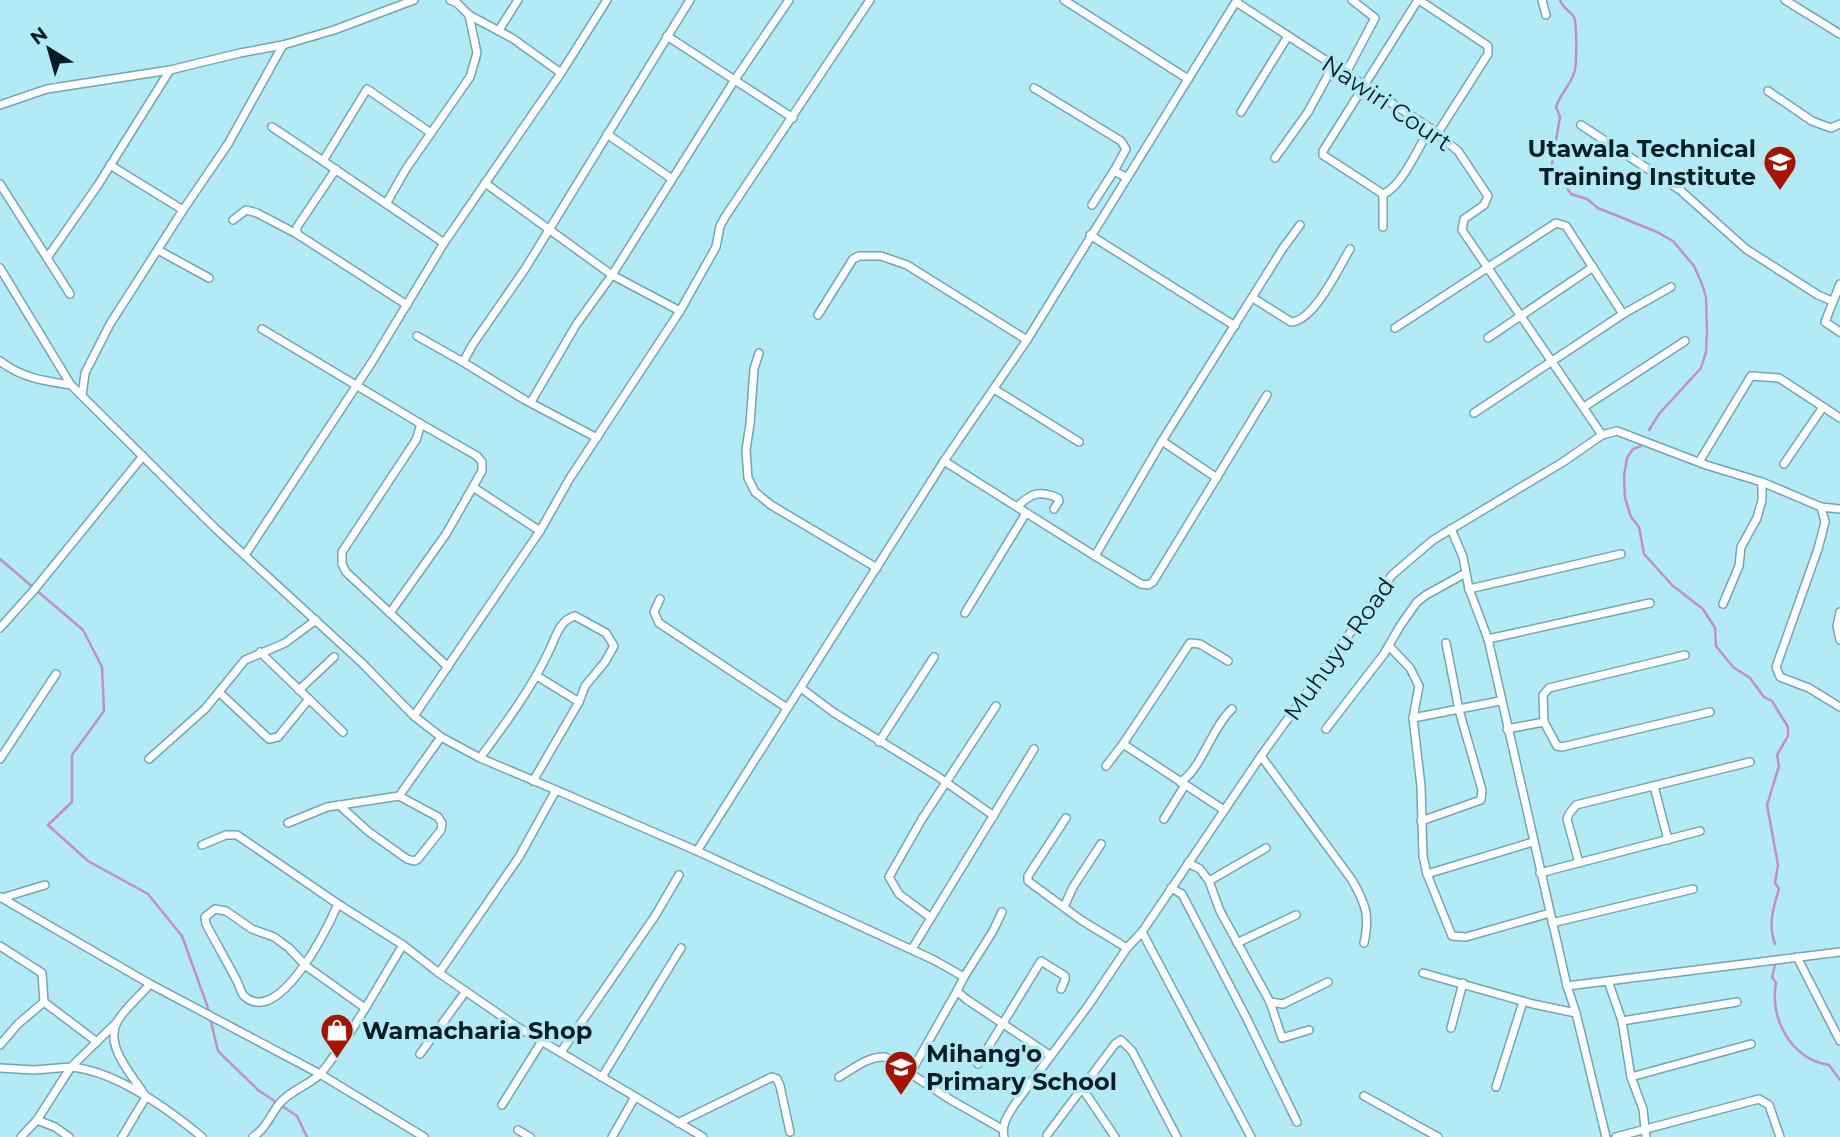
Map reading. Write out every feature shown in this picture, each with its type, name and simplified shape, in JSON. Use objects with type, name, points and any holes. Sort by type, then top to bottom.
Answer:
[{"type":"street","points":[[0,105],[47,89],[170,70],[283,45],[334,30],[414,0]]},
{"type":"street","points":[[450,0],[561,73]]},
{"type":"street","points":[[499,30],[518,0]]},
{"type":"street","points":[[246,555],[444,243],[561,73],[607,0]]},
{"type":"street","points":[[463,362],[525,270],[690,0]]},
{"type":"street","points":[[531,402],[576,325],[612,275],[734,81],[789,0]]},
{"type":"street","points":[[414,716],[540,531],[570,478],[680,311],[716,247],[720,226],[725,217],[870,0]]},
{"type":"street","points":[[1064,0],[1188,79]]},
{"type":"street","points":[[1346,73],[1375,18],[1352,0]]},
{"type":"street","points":[[1383,194],[1323,155],[1323,150],[1418,0],[1488,47],[1488,54],[1437,134]]},
{"type":"street","points":[[1542,0],[1546,15]]},
{"type":"street","points":[[1785,0],[1840,34]]},
{"type":"street","points":[[697,851],[944,461],[1027,340],[1237,1]]},
{"type":"street","name":"Nawiri Court","points":[[1237,1],[1430,128],[1458,151],[1488,197],[1484,205],[1464,219],[1462,230],[1602,435]]},
{"type":"street","points":[[386,204],[406,169],[470,76],[477,53],[469,15]]},
{"type":"street","points":[[667,36],[793,118]]},
{"type":"street","points":[[1241,112],[1288,36]]},
{"type":"street","points":[[82,396],[85,373],[94,352],[228,144],[283,45]]},
{"type":"street","points":[[1275,158],[1308,112],[1332,66]]},
{"type":"street","points":[[47,258],[170,70]]},
{"type":"street","points":[[1034,88],[1122,141],[1126,149],[1092,205]]},
{"type":"street","points":[[323,161],[368,89],[431,134]]},
{"type":"street","points":[[1768,92],[1812,121],[1831,128],[1840,124]]},
{"type":"street","points":[[1581,125],[1680,190],[1746,250],[1832,301]]},
{"type":"street","points":[[272,127],[444,243]]},
{"type":"street","points":[[1383,194],[1399,180],[1430,128]]},
{"type":"street","points":[[607,134],[672,179]]},
{"type":"street","points":[[110,165],[183,210]]},
{"type":"street","points":[[297,234],[297,228],[336,169]]},
{"type":"street","points":[[1114,171],[1126,177]]},
{"type":"street","points":[[485,183],[612,275],[680,311]]},
{"type":"street","points":[[0,184],[70,294]]},
{"type":"street","points":[[1383,194],[1383,227]]},
{"type":"street","points":[[233,220],[246,210],[257,213],[297,234],[407,305]]},
{"type":"street","points":[[1395,328],[1556,223],[1566,226],[1623,314]]},
{"type":"street","points":[[1095,556],[1162,441],[1283,248],[1300,226]]},
{"type":"street","points":[[1090,235],[1235,326]]},
{"type":"street","points":[[1253,298],[1291,322],[1298,322],[1306,317],[1316,304],[1350,249]]},
{"type":"street","points":[[158,250],[209,278]]},
{"type":"street","points":[[818,315],[853,259],[859,256],[881,256],[907,265],[1027,340]]},
{"type":"street","points":[[1488,338],[1593,267]]},
{"type":"street","points":[[0,268],[71,385],[216,528],[414,716],[441,737],[480,758],[697,851],[912,949],[964,977]]},
{"type":"street","points":[[1840,284],[1825,322],[1840,332]]},
{"type":"street","points":[[1474,413],[1623,314],[1671,287]]},
{"type":"street","points":[[261,330],[477,456],[482,463],[482,471],[446,534],[390,613]]},
{"type":"street","points":[[417,337],[597,438]]},
{"type":"street","points":[[1584,407],[1685,341]]},
{"type":"street","points":[[759,353],[754,369],[746,450],[748,478],[755,492],[771,505],[877,568]]},
{"type":"street","points":[[0,361],[29,378],[71,385]]},
{"type":"street","points":[[1699,462],[1751,376],[1779,378],[1840,418]]},
{"type":"street","points":[[994,389],[1079,442]]},
{"type":"street","points":[[944,461],[1095,556],[1147,585],[1153,582],[1266,396]]},
{"type":"street","points":[[1784,464],[1823,407]]},
{"type":"street","points":[[422,424],[416,440],[342,552],[342,564],[346,572],[448,667]]},
{"type":"street","points":[[1602,435],[1617,431],[1628,434],[1699,462],[1762,482],[1821,507],[1840,509]]},
{"type":"street","name":"Muhuyu Road","points":[[1003,1133],[1015,1104],[1127,948],[1142,932],[1261,756],[1392,575],[1433,540],[1563,462],[1602,435]]},
{"type":"street","points":[[1162,441],[1217,478]]},
{"type":"street","points":[[0,628],[143,456]]},
{"type":"street","points":[[1723,604],[1739,566],[1741,547],[1757,518],[1762,500],[1762,482]]},
{"type":"street","points":[[473,487],[540,531]]},
{"type":"street","points":[[1017,507],[1028,496],[1039,492],[1058,498],[1054,509]]},
{"type":"street","points":[[1821,507],[1825,522],[1776,667],[1780,677],[1809,688],[1840,707]]},
{"type":"street","points":[[965,612],[1026,513]]},
{"type":"street","points":[[1451,529],[1488,639],[1540,873],[1606,1137]]},
{"type":"street","points":[[1469,589],[1621,554]]},
{"type":"street","points":[[1326,729],[1389,646],[1417,602],[1464,574]]},
{"type":"street","points":[[660,599],[654,612],[659,623],[787,708]]},
{"type":"street","points":[[1488,639],[1650,603]]},
{"type":"street","points":[[1840,612],[1837,626],[1840,640]]},
{"type":"street","points":[[480,758],[537,676],[560,628],[570,617],[575,616],[606,633],[614,646],[605,662],[585,686],[579,702],[533,781]]},
{"type":"street","points":[[149,759],[220,693],[245,660],[285,643],[316,621]]},
{"type":"street","points":[[1106,766],[1190,643],[1200,644],[1228,661]]},
{"type":"street","points":[[1420,821],[1481,800],[1482,790],[1459,710],[1446,643]]},
{"type":"street","points":[[1389,646],[1417,678],[1419,686],[1413,718],[1421,786],[1423,856],[1427,874],[1452,936],[1466,937],[1550,913]]},
{"type":"street","points":[[260,652],[343,732]]},
{"type":"street","points":[[1685,655],[1549,688],[1544,695],[1544,722],[1557,746],[1562,747],[1710,712]]},
{"type":"street","points":[[299,690],[334,657]]},
{"type":"street","points":[[879,742],[934,657]]},
{"type":"street","points":[[0,759],[56,674]]},
{"type":"street","points":[[537,676],[579,702]]},
{"type":"street","points":[[802,688],[833,712],[995,816]]},
{"type":"street","points":[[220,693],[269,739],[278,737],[309,699]]},
{"type":"street","points":[[1413,718],[1500,701]]},
{"type":"street","points":[[931,918],[898,894],[889,877],[916,827],[996,706]]},
{"type":"street","points":[[1164,819],[1222,718],[1232,709]]},
{"type":"street","points":[[1507,729],[1544,722]]},
{"type":"street","points":[[399,796],[441,737]]},
{"type":"street","points":[[1123,744],[1224,810]]},
{"type":"street","points":[[912,949],[1034,749]]},
{"type":"street","points":[[1261,756],[1358,891],[1368,915],[1364,943]]},
{"type":"street","points":[[1579,863],[1567,819],[1576,805],[1750,762]]},
{"type":"street","points":[[1654,786],[1668,840]]},
{"type":"street","points":[[439,973],[519,857],[556,790]]},
{"type":"street","points":[[288,823],[315,811],[339,805],[399,796],[438,817],[442,822],[441,830],[414,861],[407,859],[369,832],[339,805]]},
{"type":"street","points":[[1066,818],[1028,876],[1032,885],[1127,948]]},
{"type":"street","points":[[1540,873],[1700,831]]},
{"type":"street","points":[[202,845],[226,835],[237,835],[542,1041],[703,1137]]},
{"type":"street","points":[[1427,874],[1533,842]]},
{"type":"street","points":[[1064,907],[1073,887],[1101,844]]},
{"type":"street","points":[[1209,881],[1266,848]]},
{"type":"street","points":[[1188,863],[1200,869],[1209,881],[1220,911],[1270,1002],[1282,1038],[1309,1030]]},
{"type":"street","points":[[561,1052],[655,916],[679,875]]},
{"type":"street","points":[[1,898],[45,885]]},
{"type":"street","points":[[1171,888],[1182,894],[1297,1122]]},
{"type":"street","points":[[1552,923],[1693,889]]},
{"type":"street","points":[[1,898],[150,984],[320,1074],[424,1137]]},
{"type":"street","points":[[338,904],[324,936],[306,966],[272,1000],[257,1001],[244,996],[206,924],[205,917],[215,909],[226,911],[252,929],[274,937],[306,966],[365,1008]]},
{"type":"street","points":[[911,1072],[1002,912]]},
{"type":"street","points":[[1237,943],[1296,915]]},
{"type":"street","points":[[1142,932],[1251,1137]]},
{"type":"street","points":[[253,1137],[262,1130],[279,1104],[292,1091],[320,1074],[365,1008],[403,945]]},
{"type":"street","points":[[0,946],[42,973],[44,1002],[97,1042]]},
{"type":"street","points":[[602,1077],[681,948]]},
{"type":"street","points":[[1567,986],[1840,952]]},
{"type":"street","points":[[1797,957],[1840,1041]]},
{"type":"street","points":[[978,1064],[1041,961],[1065,976],[1060,989]]},
{"type":"street","points":[[1423,974],[1463,983],[1523,1002],[1576,1013]]},
{"type":"street","points":[[1608,981],[1622,1021],[1631,1077],[1643,1109],[1645,1133]]},
{"type":"street","points":[[1270,1002],[1283,1004],[1328,982]]},
{"type":"street","points":[[1451,1028],[1463,983]]},
{"type":"street","points":[[21,1137],[37,1120],[71,1066],[117,1022],[150,984]]},
{"type":"street","points":[[420,1055],[466,991]]},
{"type":"street","points":[[957,991],[1051,1056]]},
{"type":"street","points":[[0,1045],[44,1002]]},
{"type":"street","points":[[1496,1087],[1523,1002]]},
{"type":"street","points":[[1622,1021],[1737,1002]]},
{"type":"street","points":[[117,1022],[113,1036],[114,1045],[146,1097]]},
{"type":"street","points":[[1047,1136],[1115,1044],[1121,1040],[1132,1051],[1177,1137]]},
{"type":"street","points":[[502,1105],[542,1041]]},
{"type":"street","points":[[1631,1077],[1751,1044]]},
{"type":"street","points":[[839,1077],[865,1061],[881,1056],[911,1072],[1003,1133]]},
{"type":"street","points":[[0,1068],[84,1068],[164,1107],[202,1137]]},
{"type":"street","points":[[678,1123],[772,1077],[777,1079],[780,1086],[790,1132]]},
{"type":"street","points":[[1082,1088],[1115,1137]]},
{"type":"street","points":[[1364,1096],[1438,1137]]},
{"type":"street","points":[[122,1137],[146,1097]]},
{"type":"street","points":[[612,1137],[635,1097]]},
{"type":"street","points":[[1616,1137],[1645,1133],[1759,1100],[1769,1105],[1780,1137]]},
{"type":"street","points":[[37,1120],[55,1127],[69,1137]]},
{"type":"street","points":[[519,1130],[530,1137]]},
{"type":"waterway","points":[[1560,0],[1574,17],[1576,54],[1572,78],[1556,107],[1560,117],[1552,164],[1571,194],[1587,199],[1598,208],[1673,241],[1694,266],[1706,297],[1706,352],[1701,368],[1659,414],[1649,430]]},
{"type":"waterway","points":[[1641,446],[1633,449],[1627,458],[1624,476],[1625,498],[1631,517],[1639,527],[1644,554],[1673,586],[1703,609],[1715,628],[1716,646],[1733,667],[1750,678],[1764,697],[1772,701],[1788,727],[1788,736],[1777,755],[1779,766],[1767,805],[1778,865],[1775,883],[1779,889],[1772,923],[1775,944]]},
{"type":"waterway","points":[[0,559],[83,630],[102,667],[104,711],[72,755],[72,802],[48,825],[88,861],[148,894],[182,936],[207,1005],[218,1051],[258,1090],[297,1116],[307,1137]]},
{"type":"waterway","points":[[1775,965],[1772,977],[1776,983],[1776,1010],[1786,1035],[1804,1055],[1829,1065],[1840,1080]]},
{"type":"place","name":"Utawala Technical Training Institute","points":[[1780,192]]},
{"type":"place","name":"Wamacharia Shop","points":[[337,1060]]},
{"type":"place","name":"Mihang'o Primary School","points":[[901,1097]]}]
